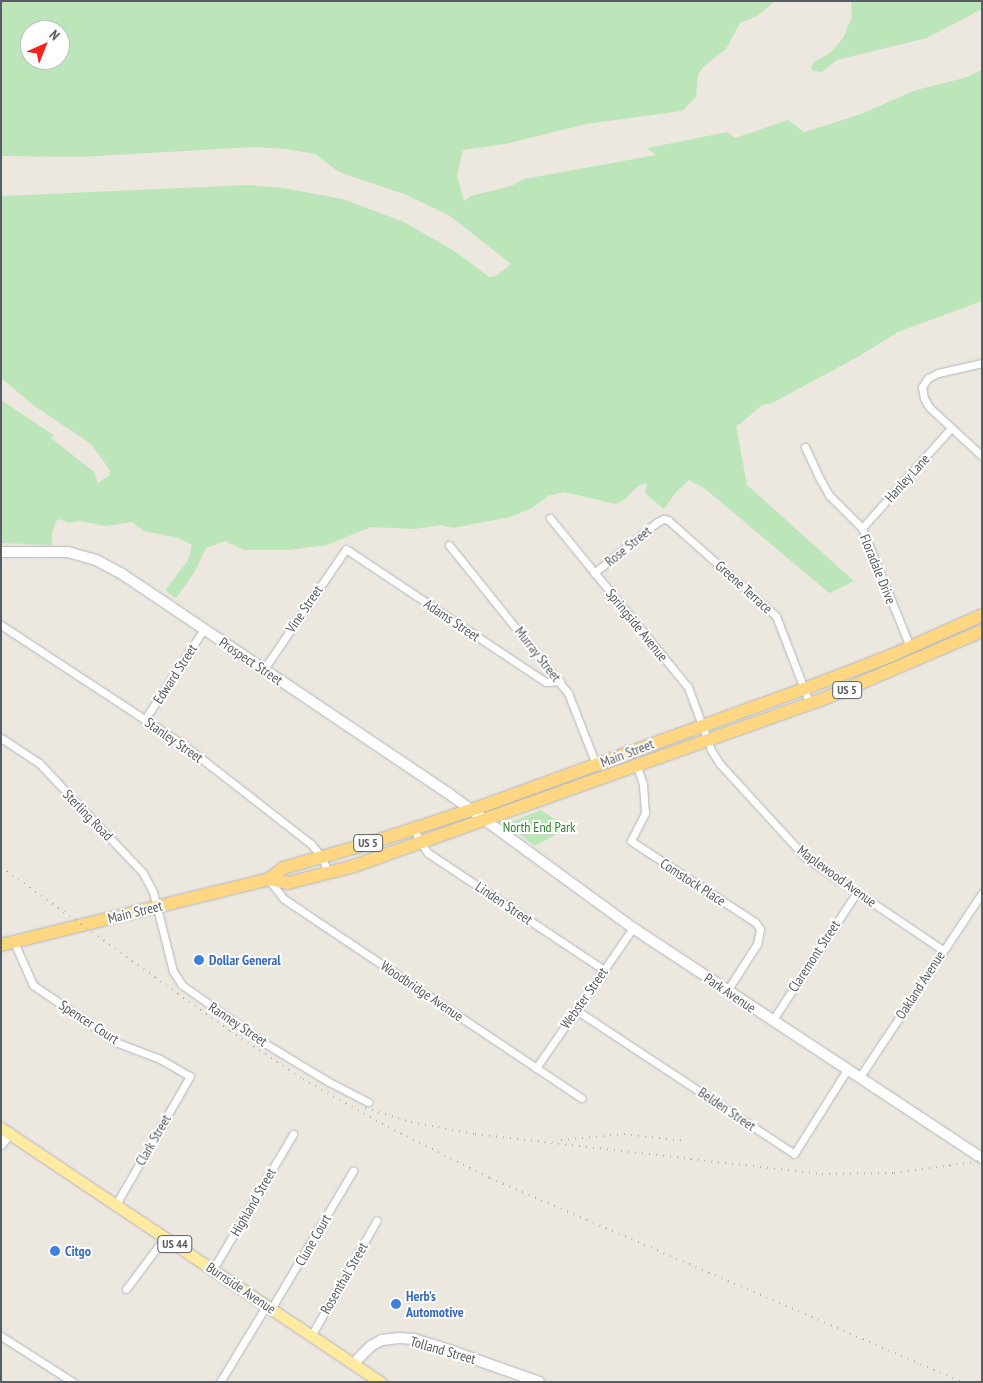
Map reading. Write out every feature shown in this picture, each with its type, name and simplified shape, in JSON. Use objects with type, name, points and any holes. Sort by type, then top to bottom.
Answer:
[{"type":"highway","name":"Main Street","points":[[1,945],[269,879],[283,868],[470,810],[804,689],[910,647],[982,615]]},
{"type":"highway","name":"Main Street","points":[[269,879],[288,883],[328,874],[420,842],[810,704],[897,669],[982,631]]},
{"type":"main road","name":"Prospect Street","points":[[1,552],[60,551],[96,560],[122,574],[483,820]]},
{"type":"main road","name":"Park Avenue","points":[[483,820],[633,928],[982,1158]]},
{"type":"main road","name":"Burnside Avenue","points":[[6,1130],[353,1364],[368,1378],[381,1382]]},
{"type":"main road","points":[[1,1144],[6,1130]]},
{"type":"main road","name":"Tolland Street","points":[[353,1364],[371,1346],[382,1340],[399,1338],[446,1349],[539,1382]]},
{"type":"street","points":[[982,363],[938,373],[928,378],[922,387],[924,398],[930,407],[982,456]]},
{"type":"street","name":"Hanley Lane","points":[[862,528],[952,428]]},
{"type":"street","name":"Floradale Drive","points":[[805,447],[818,477],[830,495],[862,528],[910,647]]},
{"type":"street","name":"Springside Avenue","points":[[550,518],[688,687],[708,740]]},
{"type":"street","name":"Rose Street","points":[[594,573],[662,518]]},
{"type":"street","name":"Greene Terrace","points":[[662,518],[673,524],[776,616],[810,704]]},
{"type":"street","name":"Murray Street","points":[[449,545],[560,681],[574,705],[601,778]]},
{"type":"street","name":"Adams Street","points":[[346,550],[538,678],[546,682],[560,681]]},
{"type":"street","name":"Vine Street","points":[[264,669],[346,550]]},
{"type":"street","name":"Stanley Street","points":[[1,625],[184,745],[311,844],[322,857],[328,874]]},
{"type":"street","name":"Edward Street","points":[[145,719],[204,629]]},
{"type":"street","name":"Sterling Road","points":[[1,738],[39,763],[139,868],[150,886],[156,907]]},
{"type":"street","name":"Maplewood Avenue","points":[[708,740],[719,763],[799,851],[943,950]]},
{"type":"street","name":"Comstock Place","points":[[637,766],[643,785],[645,813],[631,841],[755,922],[760,929],[757,944],[727,991]]},
{"type":"street","name":"Linden Street","points":[[414,828],[420,842],[428,853],[604,970]]},
{"type":"street","name":"Woodbridge Avenue","points":[[269,879],[284,899],[581,1098]]},
{"type":"street","name":"Claremont Street","points":[[772,1021],[857,892]]},
{"type":"street","name":"Oakland Avenue","points":[[859,1078],[982,893]]},
{"type":"street","name":"Ranney Street","points":[[156,907],[173,971],[186,989],[266,1044],[329,1082],[368,1102]]},
{"type":"street","name":"Webster Street","points":[[536,1068],[633,928]]},
{"type":"street","name":"Spencer Court","points":[[14,942],[33,985],[118,1043],[160,1058],[190,1076]]},
{"type":"street","name":"Belden Street","points":[[576,1010],[794,1154],[847,1070]]},
{"type":"street","name":"Clark Street","points":[[116,1204],[190,1076]]},
{"type":"street","name":"Highland Street","points":[[213,1270],[293,1134]]},
{"type":"street","name":"Clune Court","points":[[220,1382],[353,1171]]},
{"type":"street","name":"Rosenthal Street","points":[[311,1336],[377,1220]]},
{"type":"street","points":[[126,1289],[165,1237]]},
{"type":"street","points":[[2,1339],[73,1382]]},
{"type":"green space","points":[[1,1],[775,1],[757,16],[740,23],[726,49],[703,67],[698,75],[696,97],[682,111],[586,124],[505,144],[463,150],[457,175],[464,201],[471,196],[511,186],[524,179],[656,155],[647,148],[727,132],[735,138],[788,120],[804,132],[861,114],[916,90],[964,78],[982,70],[982,301],[898,332],[856,358],[772,403],[762,405],[740,424],[736,425],[747,485],[854,581],[830,593],[704,488],[689,480],[676,492],[664,509],[645,492],[647,483],[638,486],[625,499],[616,504],[564,492],[548,496],[532,508],[510,517],[453,528],[440,525],[415,529],[371,527],[327,545],[288,550],[244,550],[225,541],[206,548],[194,573],[176,598],[168,593],[166,589],[188,560],[192,545],[178,538],[144,531],[132,522],[105,526],[80,521],[68,523],[60,519],[56,521],[52,533],[52,545],[1,543],[1,400],[55,436],[50,437],[94,472],[98,483],[110,475],[109,469],[91,444],[33,405],[1,378],[1,196],[249,185],[283,188],[343,199],[404,222],[456,252],[489,277],[496,276],[511,264],[450,216],[404,194],[339,172],[315,154],[286,149],[256,147],[79,157],[1,156]]},
{"type":"green space","points":[[851,1],[982,1],[982,9],[927,38],[837,60],[822,72],[813,71],[811,67],[813,63],[831,52],[843,38],[852,17]]},
{"type":"green space","name":"North End Park","points":[[541,810],[568,828],[535,846],[514,830],[511,822]]},
{"type":"railway","points":[[1,867],[230,1031],[303,1079],[388,1127],[490,1178],[962,1382]]},
{"type":"railway","points":[[365,1108],[411,1122],[475,1134],[822,1174],[894,1173],[982,1161]]},
{"type":"railway","points":[[561,1140],[624,1134],[686,1141]]},
{"type":"place","name":"Dollar General","points":[[199,960]]},
{"type":"place","name":"Citgo","points":[[55,1251]]},
{"type":"place","name":"Herb's Automotive","points":[[396,1304]]}]
